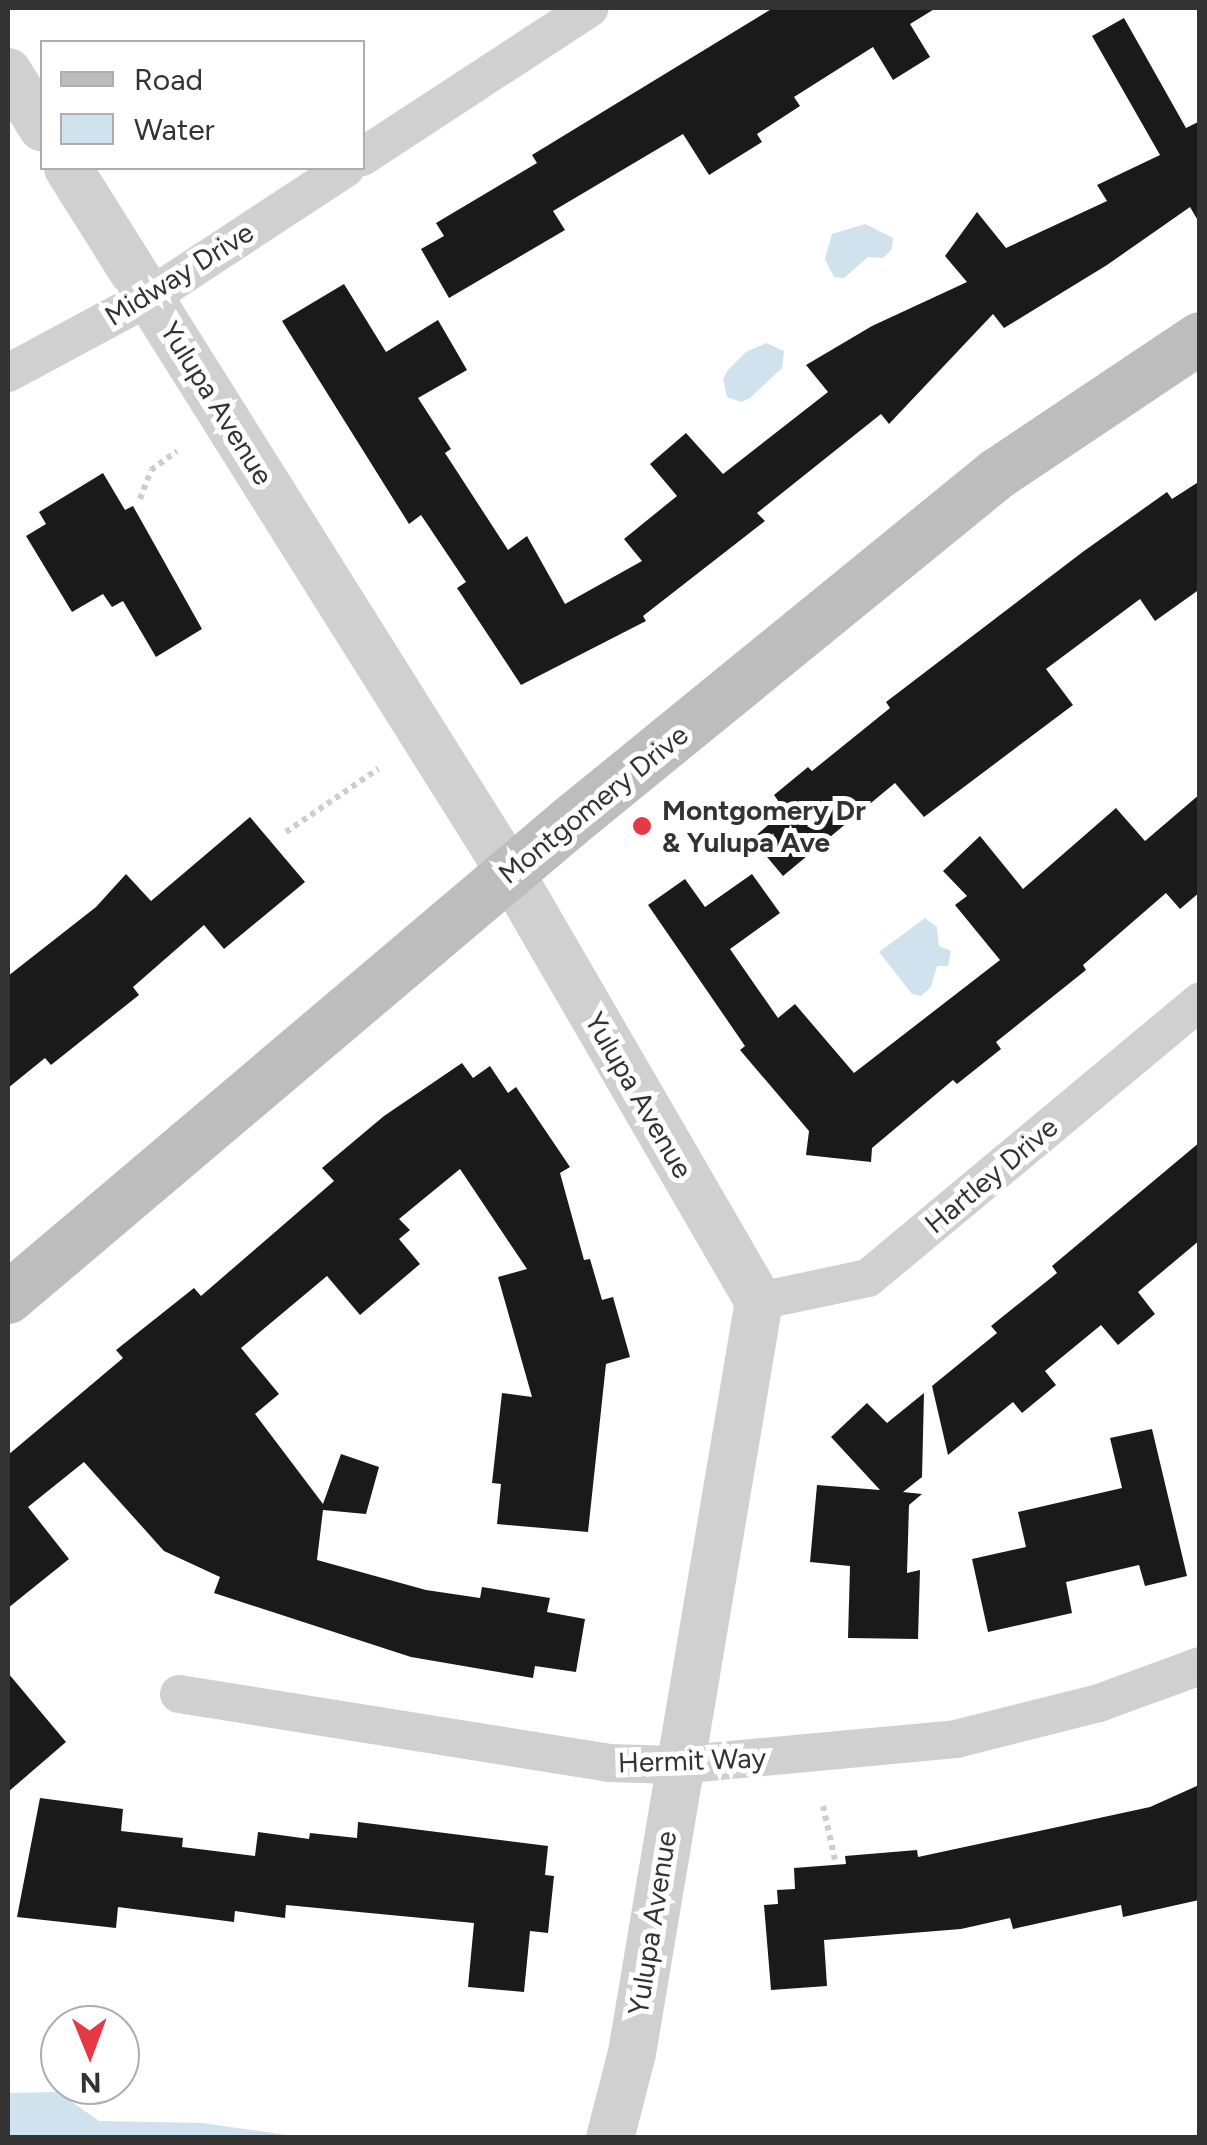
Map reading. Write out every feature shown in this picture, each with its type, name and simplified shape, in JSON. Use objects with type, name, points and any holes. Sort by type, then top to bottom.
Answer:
[{"type":"main road","name":"Montgomery Drive","points":[[8,1298],[510,872],[996,474],[1200,338]]},
{"type":"street","points":[[365,155],[590,8]]},
{"type":"street","points":[[8,72],[40,124]]},
{"type":"street","name":"Yulupa Avenue","points":[[69,170],[510,872],[759,1301],[632,2052],[610,2138]]},
{"type":"street","name":"Midway Drive","points":[[8,373],[150,296],[343,170]]},
{"type":"street","name":"Hartley Drive","points":[[759,1301],[868,1278],[1200,1002]]},
{"type":"street","name":"Hermit Way","points":[[179,1694],[588,1760],[678,1765],[956,1739],[1099,1703],[1200,1666]]},
{"type":"path","points":[[140,499],[151,470],[177,451]]},
{"type":"path","points":[[286,832],[378,769]]},
{"type":"path","points":[[824,1806],[835,1860]]},
{"type":"water","points":[[865,224],[893,238],[892,249],[883,258],[868,257],[844,278],[834,277],[825,259],[832,234]]},
{"type":"water","points":[[766,343],[784,351],[782,368],[750,398],[741,402],[727,397],[723,379],[728,370],[746,352]]},
{"type":"water","points":[[925,918],[937,927],[939,946],[951,951],[948,966],[937,966],[931,987],[921,996],[912,994],[879,952]]},
{"type":"water","points":[[40,2092],[40,2105],[76,2105],[99,2121],[203,2123],[300,2137],[8,2137],[8,2093]]},
{"type":"building","points":[[773,8],[936,8],[910,24],[930,57],[893,80],[873,47],[794,97],[800,106],[757,134],[762,142],[709,175],[683,134],[553,211],[565,230],[449,298],[421,249],[444,236],[436,223],[537,163],[532,155]]},
{"type":"building","points":[[1124,18],[1186,128],[1200,121],[1200,224],[1190,207],[1107,265],[1004,328],[993,314],[889,424],[881,414],[757,513],[765,521],[643,616],[646,621],[521,685],[457,588],[466,582],[421,515],[409,524],[282,321],[344,284],[386,352],[438,320],[467,370],[418,398],[451,449],[445,453],[508,550],[527,536],[565,604],[642,561],[624,539],[677,496],[650,464],[686,433],[723,474],[828,392],[806,365],[872,326],[967,282],[945,256],[977,212],[1006,248],[1107,201],[1097,185],[1160,155],[1092,36]]},
{"type":"building","points":[[103,473],[125,510],[133,506],[202,629],[156,657],[123,601],[112,607],[103,594],[72,612],[26,536],[46,524],[39,512]]},
{"type":"building","points":[[1200,481],[1200,589],[1155,621],[1140,599],[1046,669],[1073,705],[924,817],[895,783],[783,876],[752,839],[775,819],[768,811],[779,802],[774,795],[808,767],[812,771],[890,708],[886,702],[1084,551],[1167,492],[1172,499]]},
{"type":"building","points":[[1200,794],[1200,892],[1180,909],[1166,893],[1083,965],[1086,970],[996,1042],[1001,1049],[957,1084],[953,1080],[872,1148],[871,1162],[806,1155],[809,1131],[740,1050],[745,1046],[648,905],[685,879],[705,907],[752,874],[780,913],[730,949],[778,1018],[795,1004],[854,1073],[1000,960],[955,905],[967,896],[943,871],[980,836],[1023,889],[1116,808],[1145,841]]},
{"type":"building","points":[[250,817],[305,882],[224,949],[204,925],[133,987],[139,995],[51,1065],[45,1058],[8,1088],[8,976],[96,907],[126,874],[151,901]]},
{"type":"building","points":[[462,1063],[473,1078],[490,1066],[508,1093],[516,1087],[570,1167],[560,1173],[584,1260],[590,1259],[602,1300],[613,1297],[630,1357],[606,1364],[588,1532],[497,1524],[501,1484],[492,1483],[502,1393],[532,1397],[498,1277],[527,1269],[460,1169],[399,1219],[410,1230],[399,1239],[420,1264],[360,1315],[327,1276],[241,1348],[279,1394],[255,1414],[323,1504],[341,1454],[379,1467],[366,1514],[323,1510],[317,1560],[426,1590],[480,1598],[482,1587],[550,1598],[547,1612],[585,1619],[576,1672],[535,1666],[533,1678],[411,1657],[214,1593],[220,1577],[164,1551],[84,1462],[28,1507],[69,1559],[8,1608],[8,1455],[123,1358],[116,1350],[194,1288],[201,1296],[334,1181],[322,1168],[384,1116]]},
{"type":"building","points":[[1200,1142],[1200,1240],[1138,1292],[1155,1314],[1118,1345],[1101,1325],[1045,1371],[1056,1385],[1022,1413],[1013,1402],[948,1455],[932,1386],[997,1333],[991,1326],[1057,1273],[1052,1266]]},
{"type":"building","points":[[924,1393],[922,1477],[903,1492],[922,1494],[909,1505],[907,1573],[920,1570],[918,1639],[848,1638],[850,1566],[810,1562],[817,1485],[880,1490],[831,1437],[867,1403],[887,1423]]},
{"type":"building","points":[[1152,1429],[1187,1576],[1145,1586],[1139,1565],[1066,1582],[1072,1613],[988,1632],[972,1559],[1026,1547],[1018,1512],[1122,1488],[1110,1438]]},
{"type":"building","points":[[8,1673],[66,1742],[8,1792]]},
{"type":"building","points":[[1199,1785],[1199,1900],[1123,1917],[1121,1905],[1013,1929],[1010,1918],[961,1929],[824,1940],[827,1986],[771,1990],[764,1905],[778,1904],[777,1890],[795,1889],[794,1868],[846,1864],[845,1856],[917,1850],[918,1857],[1150,1807]]},
{"type":"building","points":[[40,1798],[123,1809],[121,1831],[183,1838],[182,1847],[255,1856],[258,1832],[309,1839],[310,1833],[357,1838],[358,1822],[548,1846],[545,1875],[554,1876],[548,1933],[530,1931],[524,1992],[468,1987],[474,1923],[286,1905],[285,1918],[235,1911],[234,1922],[118,1907],[116,1928],[17,1917]]},
{"type":"place","name":"Montgomery Dr & Yulupa Ave","points":[[642,826]]}]
